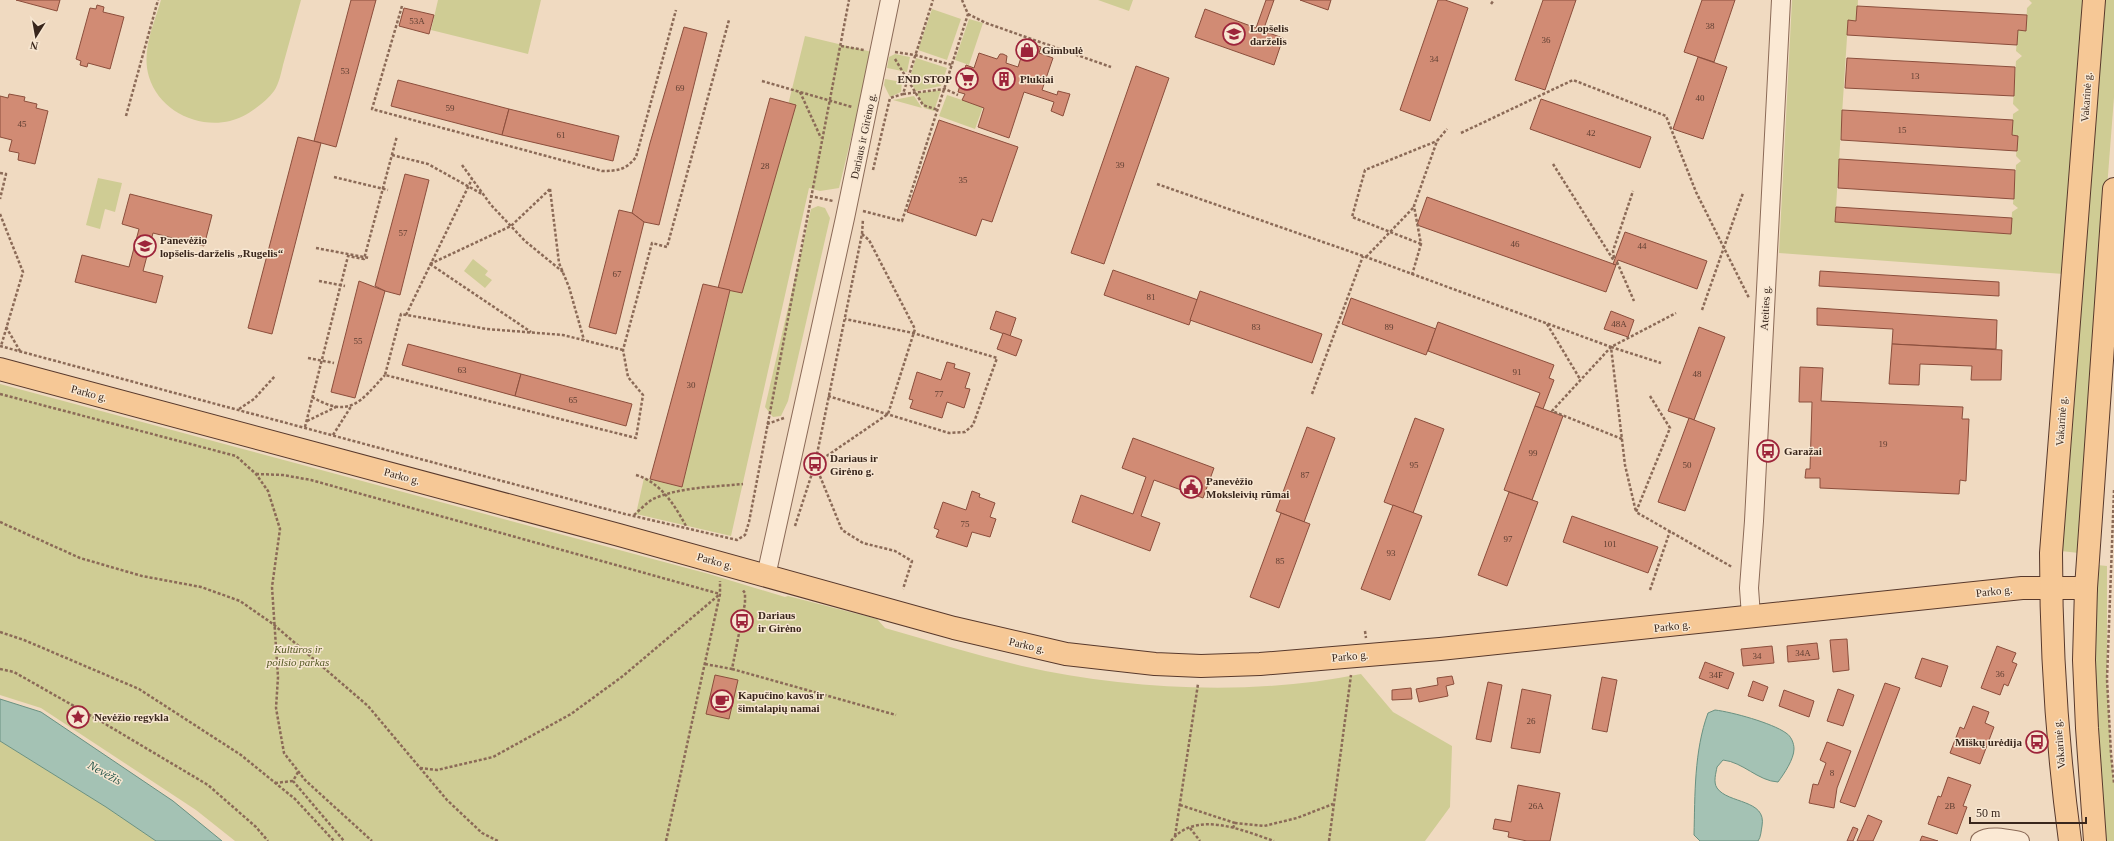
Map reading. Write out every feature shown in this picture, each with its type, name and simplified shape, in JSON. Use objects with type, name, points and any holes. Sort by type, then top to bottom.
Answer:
[{"type":"main road","name":"Vakarinė g.","points":[[2070,841],[2057,730],[2051,553],[2094,0]]},
{"type":"main road","points":[[2095,841],[2084,660],[2086,588],[2114,190]]},
{"type":"main road","name":"Parko g.","points":[[0,369],[722,574],[766,576],[954,628],[1066,654],[1155,664],[1201,666],[1260,664],[1440,649],[1672,626],[1750,616],[2022,588],[2086,588]]},
{"type":"street","name":"Dariaus ir Girėno g.","points":[[766,576],[845,218],[890,0]]},
{"type":"street","name":"Ateities g.","points":[[1750,616],[1749,588],[1754,521],[1780,0]]},
{"type":"street","points":[[1980,841],[1983,839],[1999,838],[2020,841]]},
{"type":"path","points":[[126,116],[158,0]]},
{"type":"path","points":[[0,214],[22,272],[0,345],[634,516],[737,540],[745,534],[849,0]]},
{"type":"path","points":[[903,94],[934,0]]},
{"type":"path","points":[[962,0],[968,14],[986,23],[1112,67]]},
{"type":"path","points":[[1491,4],[1494,0]]},
{"type":"path","points":[[402,6],[372,110],[602,171],[617,171],[628,167],[636,157],[676,10]]},
{"type":"path","points":[[863,212],[902,221],[968,14]]},
{"type":"path","points":[[385,375],[636,438],[643,395],[628,377],[623,350],[652,243],[667,247],[729,20]]},
{"type":"path","points":[[890,52],[923,105],[938,110]]},
{"type":"path","points":[[1461,133],[1573,80],[1666,116],[1696,192],[1751,303]]},
{"type":"path","points":[[762,81],[856,108]]},
{"type":"path","points":[[872,173],[879,152],[890,98],[915,92],[945,89],[958,94]]},
{"type":"path","points":[[799,91],[821,139]]},
{"type":"path","points":[[1312,394],[1364,256],[1390,232],[1414,206],[1437,141],[1447,129]]},
{"type":"path","points":[[364,257],[397,136]]},
{"type":"path","points":[[1421,244],[1352,217],[1365,170],[1437,141]]},
{"type":"path","points":[[392,155],[428,164],[484,195]]},
{"type":"path","points":[[1553,164],[1614,260],[1613,251],[1633,191]]},
{"type":"path","points":[[462,165],[484,195],[525,241],[563,272]]},
{"type":"path","points":[[0,173],[6,174],[0,199]]},
{"type":"path","points":[[334,177],[388,190]]},
{"type":"path","points":[[406,315],[472,179]]},
{"type":"path","points":[[1157,184],[1364,256],[1412,275],[1611,347],[1661,363]]},
{"type":"path","points":[[430,264],[511,226],[550,188],[559,263],[584,340]]},
{"type":"path","points":[[1702,310],[1743,193]]},
{"type":"path","points":[[810,196],[836,202]]},
{"type":"path","points":[[794,532],[815,464],[862,234],[864,206]]},
{"type":"path","points":[[1412,275],[1421,244],[1414,206]]},
{"type":"path","points":[[815,464],[888,414],[915,329],[869,240],[862,234]]},
{"type":"path","points":[[316,248],[369,258]]},
{"type":"path","points":[[305,427],[348,256],[364,259],[364,257]]},
{"type":"path","points":[[1617,262],[1634,301]]},
{"type":"path","points":[[430,264],[532,333]]},
{"type":"path","points":[[319,281],[345,286]]},
{"type":"path","points":[[1622,439],[1552,411],[1611,347],[1676,313]]},
{"type":"path","points":[[306,422],[337,407],[359,402],[385,375],[401,314],[486,329],[563,335],[623,350]]},
{"type":"path","points":[[828,396],[949,433],[965,432],[973,426],[997,358],[914,333],[844,319]]},
{"type":"path","points":[[1547,324],[1580,379]]},
{"type":"path","points":[[6,327],[20,351]]},
{"type":"path","points":[[1611,347],[1625,465],[1636,512],[1732,567]]},
{"type":"path","points":[[308,358],[334,363]]},
{"type":"path","points":[[239,409],[254,399],[275,376]]},
{"type":"path","points":[[0,394],[236,456],[256,474],[268,491],[280,529],[272,587],[273,624],[278,677],[276,708],[284,753],[305,780],[372,841]]},
{"type":"path","points":[[1636,512],[1670,428],[1650,396]]},
{"type":"path","points":[[312,397],[337,407]]},
{"type":"path","points":[[333,435],[353,404]]},
{"type":"path","points":[[815,464],[842,530],[863,543],[895,551],[912,561],[903,589]]},
{"type":"path","points":[[256,474],[283,475],[311,480],[720,594]]},
{"type":"path","points":[[636,475],[661,489],[680,514],[688,529]]},
{"type":"path","points":[[634,516],[652,500],[666,495],[700,488],[743,484]]},
{"type":"path","points":[[2114,490],[2107,679],[2110,754],[2114,783]]},
{"type":"path","points":[[0,522],[80,558],[142,576],[200,587],[240,600],[273,624],[368,706],[447,800],[477,828],[498,841]]},
{"type":"path","points":[[1650,590],[1670,531]]},
{"type":"path","points":[[666,841],[720,594],[722,574]]},
{"type":"path","points":[[732,669],[745,603],[745,593],[740,586]]},
{"type":"path","points":[[419,768],[437,770],[493,757],[571,714],[623,676],[720,594]]},
{"type":"path","points":[[0,632],[24,640],[139,690],[241,755],[295,799],[334,841]]},
{"type":"path","points":[[705,664],[732,669],[896,715]]},
{"type":"path","points":[[1175,836],[1201,666]]},
{"type":"path","points":[[0,669],[14,672],[208,785],[256,827],[268,841]]},
{"type":"path","points":[[1329,841],[1351,672]]},
{"type":"path","points":[[293,781],[298,771]]},
{"type":"path","points":[[275,783],[293,781]]},
{"type":"path","points":[[293,781],[344,841]]},
{"type":"path","points":[[1180,805],[1236,823],[1264,826],[1297,818],[1333,804]]},
{"type":"path","points":[[1233,828],[1236,823]]},
{"type":"path","points":[[1171,841],[1175,836],[1190,828],[1209,824],[1233,828],[1274,841]]},
{"type":"path","points":[[1190,828],[1200,841]]},
{"type":"green space","points":[[161,0],[301,0],[279,82],[270,96],[242,117],[217,123],[193,119],[170,108],[154,89],[147,67],[147,48],[149,38]]},
{"type":"green space","points":[[438,0],[541,0],[528,54],[431,30]]},
{"type":"green space","points":[[1098,0],[1133,0],[1129,11]]},
{"type":"green space","points":[[1792,0],[1858,0],[1857,21],[1848,22],[1835,222],[2011,234],[2012,212],[2018,208],[2013,204],[2016,165],[2021,161],[2016,156],[2018,136],[2012,135],[2013,114],[2019,110],[2013,104],[2016,61],[2022,56],[2016,51],[2018,30],[2026,30],[2027,8],[2032,3],[2029,0],[2086,0],[2064,274],[1779,253]]},
{"type":"green space","points":[[2103,0],[2114,0],[2114,97],[2079,553],[2061,551]]},
{"type":"green space","points":[[932,9],[961,19],[947,60],[918,50]]},
{"type":"green space","points":[[969,19],[983,23],[969,65],[955,60]]},
{"type":"green space","points":[[805,36],[872,52],[839,188],[820,191],[809,188],[731,536],[636,514],[644,478],[682,487],[730,290],[742,292]]},
{"type":"green space","points":[[895,54],[910,57],[907,72],[887,68],[889,57]]},
{"type":"green space","points":[[916,58],[947,68],[941,86],[916,91],[909,80]]},
{"type":"green space","points":[[885,79],[902,82],[901,92],[890,97],[884,85]]},
{"type":"green space","points":[[941,90],[934,111],[924,108],[917,93]]},
{"type":"green space","points":[[947,95],[983,107],[975,129],[939,116]]},
{"type":"green space","points":[[914,96],[922,108],[893,100]]},
{"type":"green space","points":[[98,178],[122,183],[115,212],[105,209],[100,229],[86,225]]},
{"type":"green space","points":[[818,206],[825,208],[830,218],[788,401],[781,416],[773,417],[765,407],[811,209]]},
{"type":"green space","points":[[473,259],[488,271],[485,275],[492,280],[485,288],[464,271]]},
{"type":"green space","name":"Kultūros ir poilsio parkas","points":[[0,384],[709,574],[785,597],[788,596],[877,619],[885,628],[970,653],[1022,666],[1105,680],[1148,685],[1191,687],[1278,685],[1320,681],[1361,674],[1393,712],[1452,746],[1450,807],[1425,841],[235,841],[196,810],[41,708],[0,695]]},
{"type":"green space","points":[[2097,565],[2107,566],[2107,679],[2114,783],[2114,841],[2104,841],[2094,720],[2094,642]]},
{"type":"green space","points":[[0,741],[106,807],[156,841],[0,841]]},
{"type":"water","name":"Nevėžis","points":[[0,699],[41,712],[173,801],[222,841],[156,841],[106,807],[0,741]]},
{"type":"water","points":[[1715,710],[1731,713],[1771,725],[1788,734],[1793,742],[1794,753],[1791,762],[1778,782],[1764,778],[1730,761],[1723,760],[1717,767],[1715,780],[1717,788],[1729,797],[1753,806],[1759,811],[1762,817],[1762,826],[1758,841],[1700,841],[1694,835],[1696,773],[1700,742],[1708,713]]},
{"type":"building","points":[[16,0],[60,0],[57,11]]},
{"type":"building","points":[[351,0],[376,0],[336,147],[314,141]]},
{"type":"building","name":"Lopšelis darželis","points":[[1266,0],[1274,0],[1263,31],[1283,38],[1274,65],[1195,37],[1205,9],[1256,28]]},
{"type":"building","name":"Lopšelis darželis","points":[[1300,0],[1331,0],[1328,10]]},
{"type":"building","points":[[1438,0],[1445,0],[1468,8],[1430,121],[1400,110]]},
{"type":"building","points":[[1543,0],[1576,0],[1545,90],[1515,80]]},
{"type":"building","points":[[1702,0],[1735,0],[1714,62],[1684,52]]},
{"type":"building","points":[[97,5],[104,7],[103,12],[124,17],[110,69],[88,63],[87,67],[80,65],[81,61],[76,59],[90,8],[96,9]]},
{"type":"building","points":[[1857,6],[2027,15],[2026,31],[2018,30],[2017,45],[1847,35],[1848,20],[1856,21]]},
{"type":"building","points":[[404,8],[434,15],[429,34],[399,26]]},
{"type":"building","points":[[684,27],[707,33],[659,225],[644,222],[632,213],[650,143]]},
{"type":"building","name":"Plukiai","points":[[1026,42],[1041,47],[1039,53],[1053,58],[1042,90],[1057,95],[1058,91],[1070,94],[1063,116],[1051,111],[1054,102],[1024,92],[1009,138],[978,127],[984,108],[962,100],[965,94],[958,92],[966,65],[974,68],[979,53],[997,59],[1000,54],[1003,54],[1007,56],[1006,63],[1018,67],[1023,51],[1021,49],[1022,47],[1025,47]]},
{"type":"building","points":[[1698,57],[1727,67],[1703,139],[1673,129]]},
{"type":"building","points":[[1847,58],[2015,67],[2014,96],[1845,88]]},
{"type":"building","points":[[1136,66],[1169,78],[1104,264],[1071,253]]},
{"type":"building","points":[[398,80],[509,109],[502,135],[391,106]]},
{"type":"building","points":[[9,94],[25,97],[24,101],[37,104],[36,108],[48,111],[35,164],[18,160],[19,153],[9,151],[12,140],[0,137],[0,96],[8,98]]},
{"type":"building","points":[[770,98],[796,105],[742,293],[718,288]]},
{"type":"building","points":[[1541,99],[1651,137],[1640,168],[1530,129]]},
{"type":"building","points":[[509,109],[619,136],[613,161],[502,135]]},
{"type":"building","points":[[1842,110],[2013,120],[2012,135],[2018,136],[2017,151],[1841,140]]},
{"type":"building","points":[[939,120],[1018,147],[992,222],[982,219],[976,236],[907,212]]},
{"type":"building","points":[[298,137],[321,143],[272,334],[248,328]]},
{"type":"building","points":[[1839,159],[2015,170],[2014,199],[1838,188]]},
{"type":"building","points":[[405,174],[429,180],[400,295],[385,291],[375,286]]},
{"type":"building","points":[[130,194],[212,215],[204,246],[153,233],[143,271],[163,276],[156,303],[75,282],[82,255],[129,267],[139,229],[122,224]]},
{"type":"building","points":[[1427,197],[1616,265],[1606,292],[1417,225]]},
{"type":"building","points":[[1836,207],[2012,218],[2011,234],[1835,222]]},
{"type":"building","points":[[619,210],[632,213],[644,222],[616,334],[589,327]]},
{"type":"building","points":[[1625,232],[1707,261],[1697,289],[1618,260],[1616,265],[1613,264]]},
{"type":"building","points":[[1113,270],[1198,300],[1189,325],[1104,295]]},
{"type":"building","points":[[1820,271],[1999,282],[1999,296],[1819,286]]},
{"type":"building","points":[[359,281],[385,291],[355,398],[331,392]]},
{"type":"building","points":[[703,284],[730,290],[682,487],[650,479]]},
{"type":"building","points":[[1200,291],[1322,334],[1312,363],[1190,320]]},
{"type":"building","points":[[1351,298],[1436,329],[1426,355],[1342,324]]},
{"type":"building","points":[[1817,308],[1997,320],[1996,349],[1892,344],[1893,329],[1817,325]]},
{"type":"building","points":[[996,311],[1016,318],[1010,336],[990,329]]},
{"type":"building","points":[[1611,311],[1634,320],[1628,337],[1604,329]]},
{"type":"building","points":[[1438,322],[1554,365],[1549,378],[1554,380],[1543,409],[1535,406],[1540,393],[1428,351]]},
{"type":"building","points":[[1699,327],[1725,337],[1694,420],[1668,411]]},
{"type":"building","points":[[1003,333],[1022,340],[1016,356],[997,349]]},
{"type":"building","points":[[408,344],[521,374],[515,396],[402,365]]},
{"type":"building","points":[[1892,344],[2002,350],[2001,380],[1971,380],[1972,366],[1920,364],[1919,385],[1889,384]]},
{"type":"building","points":[[947,362],[955,364],[954,368],[970,373],[965,388],[970,389],[964,408],[947,402],[942,418],[910,408],[913,400],[909,399],[917,372],[941,380]]},
{"type":"building","points":[[1800,367],[1823,368],[1821,401],[1963,407],[1962,419],[1969,419],[1966,481],[1960,480],[1959,494],[1820,488],[1820,478],[1805,478],[1806,469],[1810,469],[1812,402],[1799,402]]},
{"type":"building","points":[[521,374],[632,404],[626,426],[515,396]]},
{"type":"building","points":[[1535,406],[1563,416],[1532,500],[1504,490]]},
{"type":"building","points":[[1415,418],[1444,429],[1413,513],[1384,502]]},
{"type":"building","points":[[1689,418],[1715,428],[1685,511],[1658,502]]},
{"type":"building","points":[[1307,427],[1335,438],[1304,522],[1276,511]]},
{"type":"building","name":"Panevėžio Moksleivių rūmai","points":[[1133,438],[1214,468],[1203,498],[1154,480],[1141,516],[1160,523],[1150,551],[1072,522],[1081,495],[1133,514],[1146,477],[1122,468]]},
{"type":"building","points":[[972,491],[980,494],[979,497],[995,503],[990,517],[996,519],[990,537],[972,532],[967,547],[936,537],[939,530],[934,528],[943,502],[966,510]]},
{"type":"building","points":[[1509,492],[1538,502],[1507,586],[1478,575]]},
{"type":"building","points":[[1393,505],[1422,516],[1390,600],[1361,589]]},
{"type":"building","points":[[1281,513],[1310,524],[1279,608],[1250,597]]},
{"type":"building","points":[[1572,516],[1658,547],[1648,573],[1563,542]]},
{"type":"building","points":[[1847,639],[1849,670],[1833,672],[1830,640]]},
{"type":"building","points":[[1817,643],[1819,659],[1788,662],[1787,646]]},
{"type":"building","points":[[1772,646],[1774,663],[1743,666],[1741,649]]},
{"type":"building","points":[[1997,646],[2016,653],[2012,662],[2017,664],[2008,686],[2004,684],[2000,695],[1981,688]]},
{"type":"building","points":[[1922,658],[1948,666],[1941,687],[1915,678]]},
{"type":"building","points":[[1705,662],[1734,673],[1728,689],[1699,678]]},
{"type":"building","points":[[715,675],[738,680],[729,719],[706,714]]},
{"type":"building","points":[[1452,676],[1454,684],[1446,686],[1448,696],[1419,702],[1416,689],[1438,685],[1437,678]]},
{"type":"building","points":[[1602,677],[1617,680],[1607,732],[1592,729]]},
{"type":"building","points":[[1753,681],[1768,687],[1763,701],[1748,696]]},
{"type":"building","points":[[1488,682],[1502,685],[1491,742],[1476,739]]},
{"type":"building","points":[[1885,683],[1900,688],[1855,807],[1840,802]]},
{"type":"building","points":[[1411,688],[1412,699],[1392,700],[1392,690]]},
{"type":"building","points":[[1522,689],[1551,695],[1540,753],[1511,748]]},
{"type":"building","points":[[1838,689],[1854,695],[1843,726],[1827,721]]},
{"type":"building","points":[[1784,690],[1814,701],[1809,717],[1779,706]]},
{"type":"building","points":[[1973,706],[1989,712],[1985,723],[1994,727],[1980,764],[1950,753],[1960,727],[1964,729]]},
{"type":"building","points":[[1827,742],[1851,751],[1837,788],[1834,808],[1809,803],[1813,784],[1818,785],[1826,763],[1820,760]]},
{"type":"building","points":[[1948,777],[1971,785],[1963,806],[1967,807],[1957,834],[1928,824],[1938,796],[1941,797]]},
{"type":"building","points":[[1518,785],[1560,793],[1550,841],[1527,841],[1508,837],[1509,832],[1493,829],[1495,819],[1511,822]]},
{"type":"building","points":[[1868,815],[1882,821],[1873,841],[1857,841]]},
{"type":"building","points":[[1853,827],[1858,829],[1853,841],[1847,841]]},
{"type":"building","points":[[1922,836],[1938,841],[1920,841]]},
{"type":"place","name":"Lopšelis darželis","points":[[1234,34]]},
{"type":"place","name":"Gimbulė","points":[[1027,50]]},
{"type":"place","name":"END STOP","points":[[967,79]]},
{"type":"place","name":"Plukiai","points":[[1004,79]]},
{"type":"place","name":"Panevėžio lopšelis-darželis „Rugelis“","points":[[145,246]]},
{"type":"place","name":"Garažai","points":[[1768,451]]},
{"type":"place","name":"Dariaus ir Girėno g.","points":[[815,464]]},
{"type":"place","name":"Panevėžio Moksleivių rūmai","points":[[1191,487]]},
{"type":"place","name":"Dariaus ir Girėno","points":[[742,621]]},
{"type":"place","name":"Kapučino kavos ir šimtalapių namai","points":[[722,701]]},
{"type":"place","name":"Nevėžio regykla","points":[[78,717]]},
{"type":"place","name":"Miškų urėdija","points":[[2037,742]]}]
